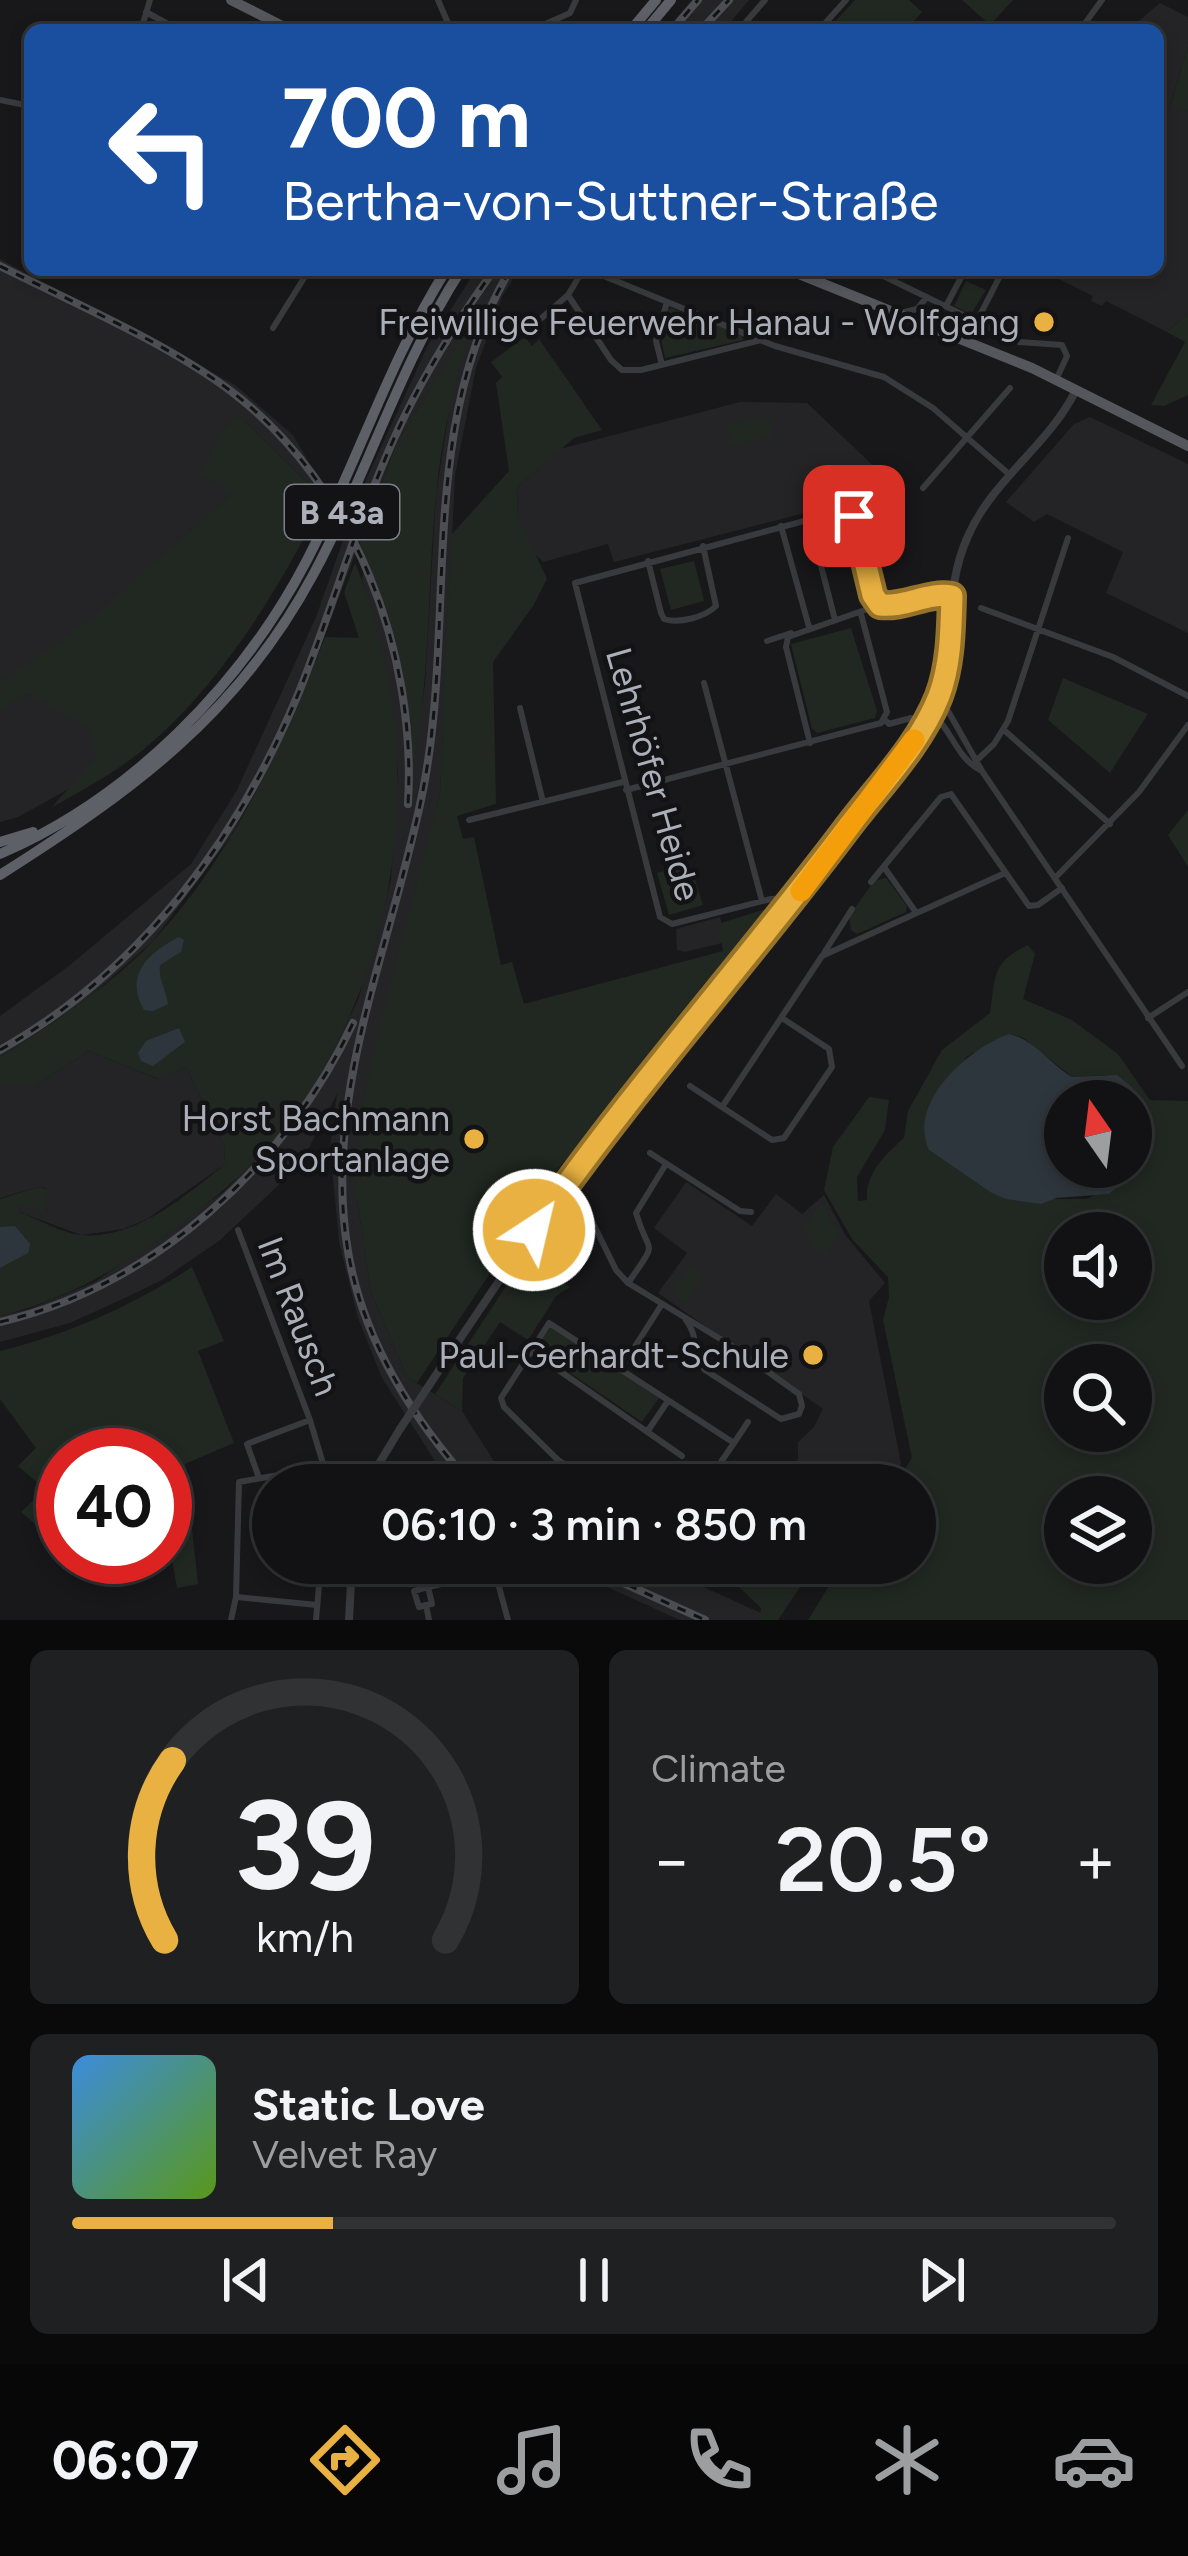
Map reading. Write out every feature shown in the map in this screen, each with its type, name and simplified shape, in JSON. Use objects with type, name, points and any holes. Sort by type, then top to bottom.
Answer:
[{"type":"highway","points":[[636,24],[656,0]]},
{"type":"highway","points":[[651,24],[671,0]]},
{"type":"highway","name":"B 43a","points":[[0,854],[98,798],[156,751],[206,704],[259,638],[307,560],[386,379],[443,276]]},
{"type":"highway","name":"B 43a","points":[[0,871],[110,804],[159,765],[215,712],[258,661],[318,565],[392,397],[458,276]]},
{"type":"highway","points":[[0,842],[53,826]]},
{"type":"main road","points":[[231,0],[278,24]]},
{"type":"main road","points":[[804,276],[1056,380],[1186,444]]},
{"type":"street","points":[[545,24],[570,13],[576,0]]},
{"type":"street","points":[[744,24],[765,0]]},
{"type":"street","points":[[824,24],[846,0]]},
{"type":"street","points":[[143,24],[150,1]]},
{"type":"street","points":[[146,12],[168,24]]},
{"type":"street","points":[[273,328],[305,276]]},
{"type":"street","points":[[529,329],[568,295],[582,276]]},
{"type":"street","points":[[601,276],[761,340],[884,377],[926,403],[1010,475]]},
{"type":"street","points":[[883,276],[1019,342],[1064,346],[1067,356],[1056,380]]},
{"type":"street","points":[[946,306],[962,276]]},
{"type":"street","points":[[977,321],[1000,276]]},
{"type":"street","points":[[568,295],[618,368],[632,372],[761,340]]},
{"type":"street","points":[[897,313],[917,309],[927,297]]},
{"type":"street","points":[[662,365],[656,341],[667,302]]},
{"type":"street","points":[[923,488],[1010,388]]},
{"type":"street","points":[[379,1464],[559,1194],[795,898],[932,712],[950,645],[952,596],[970,531],[1010,475],[1063,415],[1076,390]]},
{"type":"street","points":[[703,546],[716,606],[675,622],[664,619],[648,561],[703,546],[809,519],[850,512],[880,605]]},
{"type":"street","points":[[809,519],[835,620]]},
{"type":"street","points":[[782,526],[809,627]]},
{"type":"street","points":[[977,760],[1004,730],[1068,538]]},
{"type":"street","name":"Lehrhöfer Heide","points":[[648,561],[575,583],[659,917],[672,924],[795,898]]},
{"type":"street","points":[[767,640],[880,605],[952,596]]},
{"type":"street","points":[[981,608],[1113,657],[1188,696]]},
{"type":"street","points":[[470,820],[877,726],[886,709],[861,614]]},
{"type":"street","points":[[795,632],[786,647],[811,743]]},
{"type":"street","points":[[704,683],[762,902]]},
{"type":"street","points":[[939,695],[982,771],[1182,1066]]},
{"type":"street","points":[[520,708],[543,802]]},
{"type":"street","points":[[932,712],[964,761],[982,771]]},
{"type":"street","points":[[884,719],[889,724],[911,718]]},
{"type":"street","points":[[1055,878],[1110,824],[1188,724]]},
{"type":"street","points":[[1004,730],[1110,824]]},
{"type":"street","points":[[871,882],[941,796],[951,794],[1031,907],[1062,888]]},
{"type":"street","points":[[884,867],[915,911]]},
{"type":"street","points":[[822,956],[1005,873]]},
{"type":"street","points":[[722,1107],[852,910]]},
{"type":"street","points":[[1148,1018],[1188,992]]},
{"type":"street","points":[[690,1086],[772,1140],[784,1138],[832,1066],[833,1057],[829,1049],[782,1018]]},
{"type":"street","points":[[650,1154],[740,1211],[751,1212]]},
{"type":"street","points":[[628,1282],[651,1243],[636,1213],[666,1164]]},
{"type":"street","points":[[559,1194],[591,1219],[616,1270],[628,1282],[799,1394],[799,1414],[778,1418],[705,1370],[686,1320]]},
{"type":"street","name":"Im Rausch","points":[[238,1230],[324,1464]]},
{"type":"street","points":[[620,1370],[662,1304]]},
{"type":"street","points":[[564,1464],[505,1407],[504,1389],[550,1323],[734,1443]]},
{"type":"street","points":[[697,1347],[718,1337]]},
{"type":"street","points":[[530,1351],[682,1456]]},
{"type":"street","points":[[647,1432],[668,1401]]},
{"type":"street","name":"Im Rausch","points":[[254,1464],[247,1444],[310,1420]]},
{"type":"street","points":[[720,1464],[748,1423]]},
{"type":"street","points":[[231,1620],[236,1597],[239,1482],[252,1479]]},
{"type":"street","points":[[399,1594],[495,1573],[508,1620]]},
{"type":"street","points":[[316,1620],[318,1584]]},
{"type":"street","points":[[349,1620],[351,1584]]},
{"type":"street","points":[[414,1591],[419,1607],[432,1604],[428,1587]]},
{"type":"street","points":[[236,1597],[317,1605]]},
{"type":"street","points":[[426,1605],[429,1620]]},
{"type":"shaded area","points":[[692,0],[749,0],[729,24],[671,24]]},
{"type":"shaded area","points":[[855,0],[909,0],[922,12],[911,24],[833,24]]},
{"type":"shaded area","points":[[962,0],[1013,0],[989,24]]},
{"type":"shaded area","points":[[1160,3],[1188,17],[1188,46],[1170,105],[1188,111],[1188,313],[1167,332],[1106,301],[1102,306],[1091,301],[1093,296],[1052,276],[1164,276],[1164,24],[1135,24]]},
{"type":"shaded area","points":[[1188,46],[1188,111],[1170,106]]},
{"type":"shaded area","points":[[0,259],[24,276],[235,385],[293,435],[315,473],[312,487],[243,419],[306,513],[123,759],[18,817],[0,822]]},
{"type":"shaded area","points":[[472,276],[515,276],[502,297],[476,368],[455,475],[440,794],[363,1105],[356,1193],[371,1292],[407,1377],[462,1411],[496,1464],[437,1464],[382,1378],[358,1318],[339,1242],[330,1147],[337,1094],[300,1165],[219,1241],[162,1280],[127,1297],[70,1323],[0,1342],[0,1316],[95,1282],[222,1193],[300,1106],[358,1000],[391,880],[398,772],[384,661],[362,580],[365,557],[400,656],[413,760],[425,685],[436,494],[451,399],[470,327],[396,445],[302,696],[275,757],[230,837],[153,941],[85,1001],[0,1057],[0,1016],[70,965],[191,864],[237,790],[316,617],[359,495],[427,347]]},
{"type":"shaded area","points":[[966,281],[986,290],[971,314],[954,306]]},
{"type":"shaded area","points":[[671,308],[742,335],[743,340],[665,358],[660,334]]},
{"type":"shaded area","points":[[1188,313],[1188,395],[1164,406],[1151,405],[1185,342],[1167,332]]},
{"type":"shaded area","points":[[472,322],[438,474],[423,698],[413,765],[395,653],[359,545],[396,445]]},
{"type":"shaded area","points":[[525,337],[532,346],[539,339],[602,430],[574,438],[518,486],[517,514],[547,579],[493,662],[496,804],[457,816],[463,839],[474,837],[501,965],[512,962],[524,1004],[723,951],[718,924],[772,907],[701,988],[700,998],[552,1176],[533,1176],[511,1199],[530,1196],[538,1201],[417,1383],[407,1377],[371,1292],[356,1193],[357,1160],[380,1025],[440,794],[451,535],[509,471],[496,383],[502,377],[491,362]]},
{"type":"shaded area","points":[[740,402],[807,403],[898,489],[614,562],[608,544],[543,562],[532,551],[517,514],[518,486],[560,449]]},
{"type":"shaded area","points":[[238,414],[312,487],[322,503],[262,610],[184,712],[123,765],[51,808],[96,758],[90,728],[27,694],[0,709],[0,683],[92,618],[232,494],[201,473],[220,434]]},
{"type":"shaded area","points":[[769,416],[773,437],[732,445],[727,425]]},
{"type":"shaded area","points":[[1090,417],[1188,464],[1188,633],[1106,593],[1123,552],[1047,514],[1034,522],[1006,502],[1074,424]]},
{"type":"shaded area","points":[[694,561],[704,601],[671,610],[660,569]]},
{"type":"shaded area","points":[[355,563],[379,634],[393,708],[398,784],[393,859],[378,933],[355,1004],[322,1072],[279,1134],[232,1183],[115,1268],[49,1301],[0,1316],[0,1199],[38,1187],[47,1189],[45,1213],[21,1205],[19,1212],[74,1234],[101,1235],[158,1214],[224,1165],[225,1147],[186,1067],[159,1079],[89,1051],[37,1084],[0,1084],[0,1057],[119,973],[154,940],[208,872],[273,757],[325,637],[359,638],[344,592]]},
{"type":"shaded area","points":[[851,628],[877,711],[875,718],[817,733],[791,644]]},
{"type":"shaded area","points":[[1063,678],[1148,714],[1110,773],[1048,720]]},
{"type":"shaded area","points":[[1188,810],[1188,867],[1168,835]]},
{"type":"shaded area","points":[[690,863],[703,905],[669,915],[657,873]]},
{"type":"shaded area","points":[[886,878],[907,906],[906,912],[857,934],[851,930],[849,916],[874,881]]},
{"type":"shaded area","points":[[720,917],[726,942],[677,950],[676,929]]},
{"type":"shaded area","points":[[179,937],[184,940],[181,952],[160,965],[168,1004],[144,1010],[137,986],[142,966]]},
{"type":"shaded area","points":[[1028,945],[1035,954],[1023,999],[1072,1020],[1118,1054],[1136,1080],[1107,1075],[1072,1077],[1022,1037],[1009,1034],[966,1057],[929,1150],[990,1192],[1087,1199],[1108,1188],[1152,1188],[1152,1100],[1188,1101],[1188,1620],[808,1620],[830,1584],[936,1584],[936,1464],[908,1464],[912,1458],[883,1320],[888,1277],[852,1239],[824,1190],[833,1147],[869,1097],[889,1100],[885,1130],[857,1177],[858,1201],[867,1200],[873,1173],[904,1138],[908,1111],[942,1050],[990,1013],[997,972],[1007,958]]},
{"type":"shaded area","points":[[179,1028],[185,1042],[153,1066],[141,1061],[138,1053],[146,1041]]},
{"type":"shaded area","points":[[1009,1034],[1026,1041],[1072,1077],[1117,1075],[1123,1080],[1044,1080],[1044,1188],[1116,1188],[1109,1194],[1056,1198],[1041,1204],[1006,1199],[929,1150],[924,1132],[934,1096],[960,1064]]},
{"type":"shaded area","points":[[89,1051],[158,1079],[186,1067],[225,1147],[224,1165],[147,1219],[123,1229],[81,1235],[19,1212],[20,1204],[45,1212],[46,1188],[0,1198],[0,1084],[37,1084]]},
{"type":"shaded area","name":"Paul-Gerhardt-Schule","points":[[686,1182],[752,1226],[776,1194],[802,1214],[824,1195],[846,1236],[885,1283],[869,1301],[900,1464],[795,1464],[798,1442],[814,1427],[823,1409],[658,1293],[687,1253],[654,1228]]},
{"type":"shaded area","points":[[821,1203],[828,1209],[829,1222],[842,1231],[825,1255],[812,1246],[804,1227]]},
{"type":"shaded area","points":[[555,1212],[579,1228],[582,1252],[561,1281],[570,1287],[556,1296],[528,1340],[500,1322],[463,1378],[462,1411],[435,1394]]},
{"type":"shaded area","points":[[15,1226],[30,1244],[28,1253],[0,1268],[0,1227]]},
{"type":"shaded area","points":[[690,1266],[704,1276],[686,1302],[672,1292]]},
{"type":"shaded area","points":[[192,1267],[224,1341],[198,1351],[234,1443],[192,1461],[192,1428],[36,1428],[36,1448],[0,1399],[0,1351],[51,1336],[146,1294]]},
{"type":"shaded area","points":[[551,1325],[659,1398],[642,1422],[535,1349]]},
{"type":"shaded area","points":[[36,1448],[36,1481],[18,1466]]},
{"type":"shaded area","points":[[36,1498],[36,1525],[21,1512]]},
{"type":"shaded area","points":[[192,1529],[198,1584],[177,1588],[176,1584],[192,1584]]},
{"type":"shaded area","points":[[600,1584],[697,1584],[776,1620],[680,1620]]},
{"type":"shaded area","points":[[741,1584],[802,1584],[778,1620],[759,1620],[761,1608]]},
{"type":"railway","points":[[677,24],[698,0]]},
{"type":"railway","points":[[707,24],[729,0]]},
{"type":"railway","points":[[0,266],[119,324],[206,374],[275,430],[313,475],[370,576],[389,632],[402,689],[408,804]]},
{"type":"railway","points":[[0,1050],[98,982],[180,897],[215,849],[274,747],[299,692],[403,420],[438,354],[490,276]]},
{"type":"railway","points":[[454,1464],[390,1371],[362,1307],[346,1238],[342,1180],[354,1066],[424,785],[433,720],[450,457],[481,330],[507,276]]},
{"type":"railway","points":[[0,1322],[57,1305],[111,1280],[210,1212],[292,1124],[353,1023]]},
{"type":"railway","points":[[625,1584],[705,1620]]},
{"type":"slow traffic","points":[[801,891],[914,740]]},
{"type":"place","name":"Freiwillige Feuerwehr Hanau - Wolfgang","points":[[1044,322]]},
{"type":"place","name":"Horst Bachmann Sportanlage","points":[[474,1139]]},
{"type":"place","name":"Paul-Gerhardt-Schule","points":[[813,1355]]},
{"type":"route","points":[[534,1230],[804,887],[932,712],[946,671],[952,596],[880,605],[873,595],[854,516]]}]
